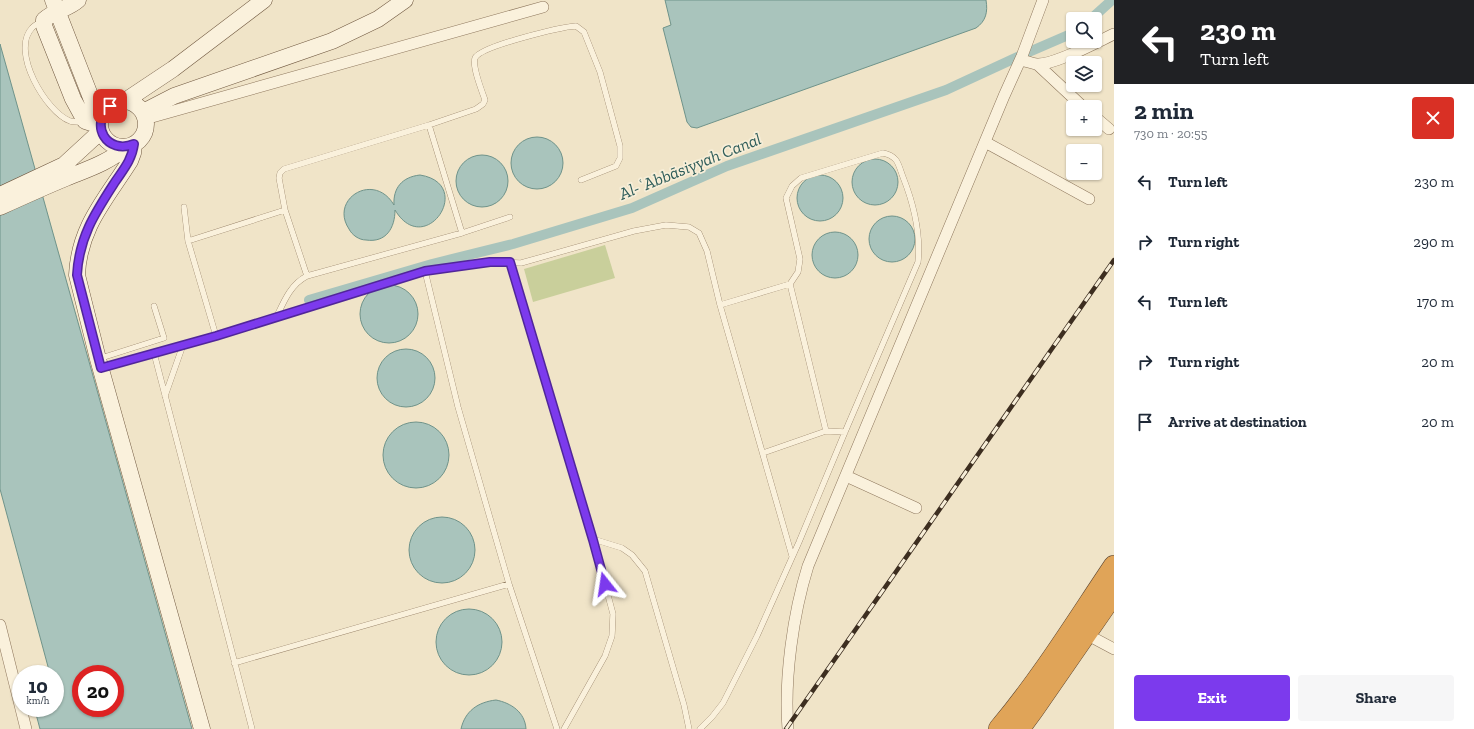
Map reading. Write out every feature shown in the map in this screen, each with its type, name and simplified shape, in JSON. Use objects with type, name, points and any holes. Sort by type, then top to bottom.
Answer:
[{"type":"highway","points":[[999,729],[1023,698],[1114,566]]},
{"type":"highway","points":[[1019,729],[1034,710],[1114,593]]},
{"type":"main road","points":[[51,10],[73,5],[78,0]]},
{"type":"main road","points":[[125,101],[173,69],[264,0]]},
{"type":"main road","points":[[144,115],[174,96],[339,38],[378,19],[405,0]]},
{"type":"main road","points":[[51,10],[44,26],[73,99],[85,121],[101,125]]},
{"type":"main road","points":[[51,10],[95,108],[103,136],[111,144],[121,147],[130,146]]},
{"type":"main road","points":[[0,195],[63,173],[106,162],[130,146],[143,135],[146,127],[144,115],[135,105],[125,101],[120,101],[110,106],[103,114],[101,125],[73,158],[63,173],[0,207]]},
{"type":"main road","points":[[130,146],[133,153],[130,161],[89,225],[80,248],[77,275],[100,364],[202,729]]},
{"type":"street","points":[[788,729],[787,684],[800,589],[808,566],[1004,96],[1022,58],[1043,0]]},
{"type":"street","points":[[144,115],[543,7]]},
{"type":"street","points":[[1037,64],[1066,56],[1114,34]]},
{"type":"street","points":[[1022,58],[1037,64],[1076,100]]},
{"type":"street","points":[[1102,123],[1109,129]]},
{"type":"street","points":[[985,142],[1089,199]]},
{"type":"street","points":[[846,476],[916,508]]},
{"type":"street","points":[[0,625],[26,729]]},
{"type":"street","points":[[1086,634],[1114,649]]},
{"type":"lane","points":[[51,10],[31,28],[24,48],[27,64],[36,85],[60,115],[71,122],[85,121]]},
{"type":"lane","points":[[307,276],[285,210],[278,178],[280,173],[284,169],[429,125],[476,109],[483,104],[485,100],[475,68],[475,58],[480,53],[515,39],[566,26],[576,26],[584,32],[600,72],[620,146],[620,158],[616,166],[581,180]]},
{"type":"lane","points":[[429,125],[462,233]]},
{"type":"lane","points":[[700,729],[723,704],[757,636],[918,262],[920,247],[916,217],[907,187],[896,160],[889,154],[882,153],[801,178],[792,186],[786,198],[800,259],[798,272],[790,284],[720,305]]},
{"type":"lane","points":[[184,207],[188,241],[216,336]]},
{"type":"lane","points":[[188,241],[285,210]]},
{"type":"lane","points":[[277,316],[284,302],[299,280],[307,276],[462,233],[510,217]]},
{"type":"lane","points":[[100,364],[154,354],[425,271],[490,262],[522,263],[634,231],[666,225],[690,227],[699,234],[707,251],[720,305],[792,556]]},
{"type":"lane","points":[[510,262],[593,540],[613,614],[612,636],[605,656],[564,729]]},
{"type":"lane","points":[[425,271],[458,407],[509,584],[557,729]]},
{"type":"lane","points":[[790,284],[826,431]]},
{"type":"lane","points":[[100,364],[164,338],[154,306]]},
{"type":"lane","points":[[165,397],[182,345]]},
{"type":"lane","points":[[154,354],[252,729]]},
{"type":"lane","points":[[763,453],[826,431],[844,432]]},
{"type":"lane","points":[[593,540],[622,548],[632,555],[645,571],[684,705],[689,729]]},
{"type":"lane","points":[[234,663],[509,584]]},
{"type":"green space","points":[[605,245],[615,278],[533,302],[524,269]]},
{"type":"water","points":[[665,0],[986,0],[987,8],[986,16],[976,28],[697,128],[691,127],[687,122],[663,28],[671,25]]},
{"type":"water","points":[[0,44],[192,729],[40,729],[37,717],[64,717],[64,665],[48,665],[0,489]]},
{"type":"water","points":[[537,137],[547,139],[555,145],[561,153],[563,163],[561,173],[555,181],[547,187],[537,189],[527,187],[519,181],[513,173],[511,163],[513,153],[519,145],[527,139]]},
{"type":"water","points":[[482,155],[492,157],[500,163],[506,171],[508,181],[506,191],[500,199],[492,205],[482,207],[472,205],[464,199],[458,191],[456,181],[458,171],[464,163],[472,157]]},
{"type":"water","points":[[870,159],[880,159],[888,163],[894,169],[898,177],[898,187],[894,195],[888,201],[880,205],[870,205],[862,201],[856,195],[852,187],[852,177],[856,169],[862,163]]},
{"type":"water","points":[[420,175],[436,181],[444,191],[445,203],[440,215],[431,223],[419,227],[407,223],[395,210],[395,217],[391,228],[384,237],[373,240],[363,240],[356,237],[352,233],[344,218],[345,208],[349,199],[356,193],[366,190],[376,190],[386,195],[394,205],[395,193],[400,184],[408,178]]},
{"type":"water","points":[[815,175],[825,175],[833,179],[839,185],[843,193],[843,203],[839,211],[833,217],[825,221],[815,221],[807,217],[801,211],[797,203],[797,193],[801,185],[807,179]]},
{"type":"water","points":[[887,216],[897,216],[905,220],[911,226],[915,234],[915,244],[911,252],[905,258],[897,262],[887,262],[879,258],[873,252],[869,244],[869,234],[873,226],[879,220]]},
{"type":"water","points":[[830,232],[840,232],[848,236],[854,242],[858,250],[858,260],[854,268],[848,274],[840,278],[830,278],[822,274],[816,268],[812,260],[812,250],[816,242],[822,236]]},
{"type":"water","points":[[383,285],[395,285],[410,293],[418,308],[418,320],[410,335],[395,343],[383,343],[368,335],[360,320],[360,308],[368,293]]},
{"type":"water","points":[[400,349],[412,349],[427,357],[435,372],[435,384],[427,399],[412,407],[400,407],[385,399],[377,384],[377,372],[385,357]]},
{"type":"water","points":[[410,422],[422,422],[434,427],[444,437],[449,449],[447,468],[434,483],[422,488],[410,488],[398,483],[388,473],[383,461],[383,449],[388,437],[398,427]]},
{"type":"water","points":[[436,517],[448,517],[460,522],[470,532],[475,544],[473,563],[460,578],[448,583],[436,583],[424,578],[414,568],[409,556],[409,544],[414,532],[424,522]]},
{"type":"water","points":[[463,609],[475,609],[487,614],[497,624],[502,636],[500,655],[487,670],[475,675],[463,675],[451,670],[441,660],[436,648],[436,636],[441,624],[451,614]]},
{"type":"water","points":[[496,700],[507,703],[516,709],[523,718],[526,729],[461,729],[466,717],[473,708],[489,701]]},
{"type":"waterway","name":"Al-ʿAbbāsiyyah Canal","points":[[1099,12],[1112,0]]},
{"type":"waterway","name":"Al-ʿAbbāsiyyah Canal","points":[[309,300],[432,264],[513,244],[632,208],[727,166],[946,90],[1066,36]]},
{"type":"railway","points":[[786,729],[1114,260]]},
{"type":"route","points":[[110,106],[106,109],[100,122],[103,136],[111,144],[116,146],[126,147],[134,144],[133,153],[130,161],[89,225],[80,248],[77,275],[101,368],[216,336],[425,271],[490,262],[510,262],[605,584]]}]
